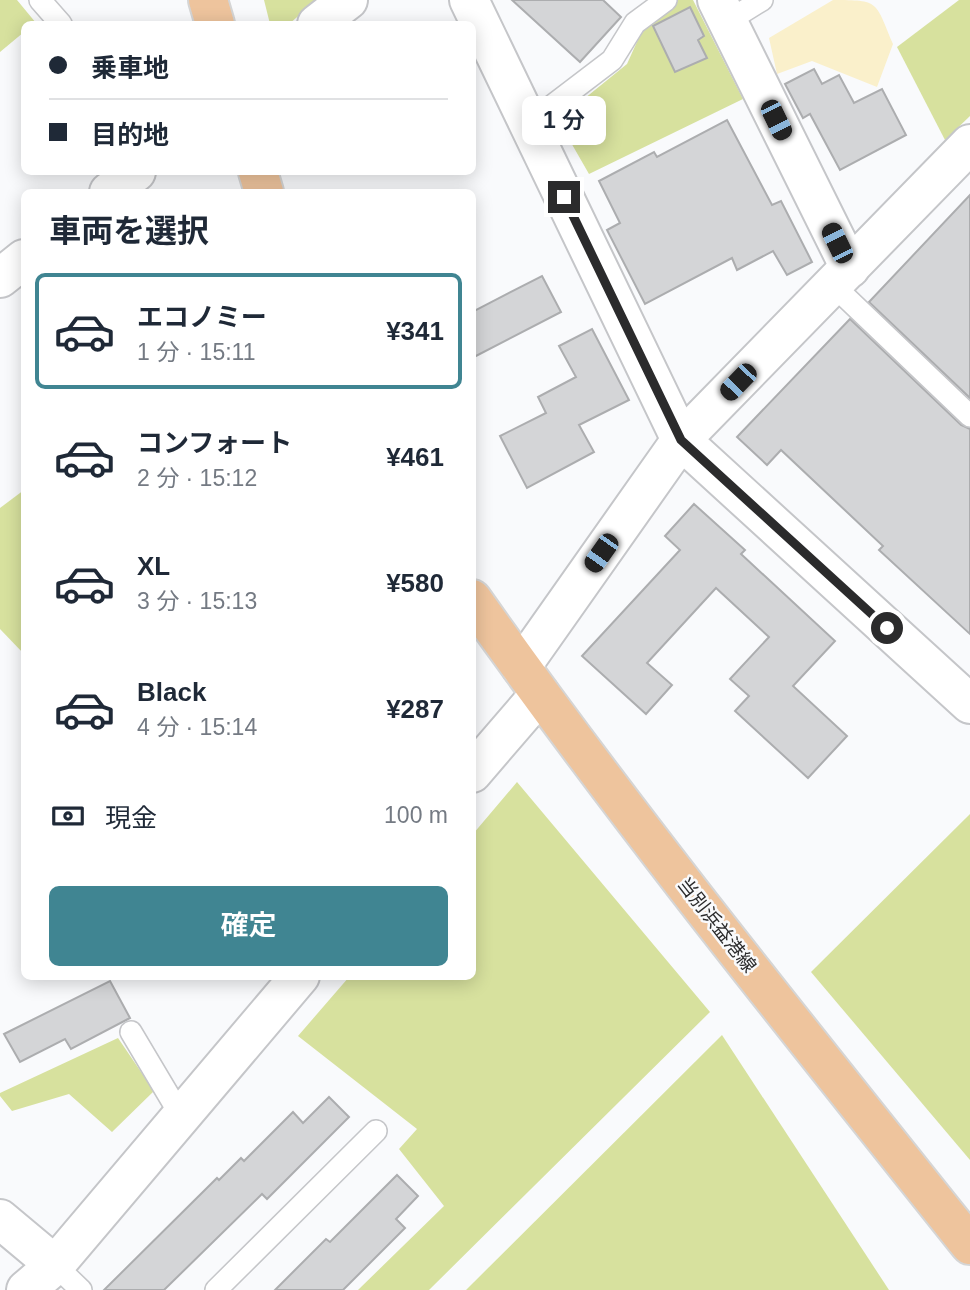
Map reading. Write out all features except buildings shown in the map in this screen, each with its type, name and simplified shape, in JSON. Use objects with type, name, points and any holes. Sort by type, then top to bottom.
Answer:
[{"type":"main road","points":[[208,0],[214,21]]},
{"type":"main road","name":"当別浜益港線","points":[[476,604],[530,681],[795,1026],[970,1245]]},
{"type":"street","points":[[321,21],[348,0]]},
{"type":"street","points":[[469,0],[681,440],[970,704]]},
{"type":"street","points":[[723,11],[841,276]]},
{"type":"street","points":[[476,767],[681,440],[970,145]]},
{"type":"street","points":[[113,189],[132,175]]},
{"type":"street","points":[[0,278],[21,261]]},
{"type":"street","points":[[26,1290],[68,1277],[181,1116],[297,980]]},
{"type":"street","points":[[0,1219],[68,1277]]},
{"type":"lane","points":[[40,0],[58,21]]},
{"type":"lane","points":[[528,124],[612,60],[635,23],[666,0]]},
{"type":"lane","points":[[723,11],[762,0]]},
{"type":"lane","points":[[841,276],[970,416]]},
{"type":"lane","points":[[131,1032],[181,1116]]},
{"type":"lane","points":[[216,1290],[376,1131]]},
{"type":"green space","points":[[0,0],[17,0],[34,21],[21,21],[21,34],[0,52]]},
{"type":"green space","points":[[264,0],[317,0],[292,21],[269,21]]},
{"type":"green space","points":[[677,0],[693,0],[743,99],[589,174],[558,120],[627,64],[645,24]]},
{"type":"green space","points":[[959,0],[970,0],[970,116],[945,140],[897,47]]},
{"type":"green space","points":[[21,492],[21,651],[0,629],[0,508]]},
{"type":"green space","points":[[517,782],[710,1012],[429,1290],[358,1290],[444,1206],[399,1149],[417,1129],[298,1036],[346,980],[476,980],[476,830]]},
{"type":"green space","points":[[970,814],[970,1160],[811,972]]},
{"type":"green space","points":[[722,1035],[889,1290],[466,1290]]},
{"type":"green space","points":[[118,1038],[154,1091],[112,1132],[69,1094],[12,1111],[0,1096],[0,1093]]},
{"type":"sand","points":[[833,0],[868,3],[874,6],[883,19],[893,44],[877,87],[812,61],[777,74],[769,38]]},
{"type":"route","points":[[564,197],[681,440],[887,628]]}]
